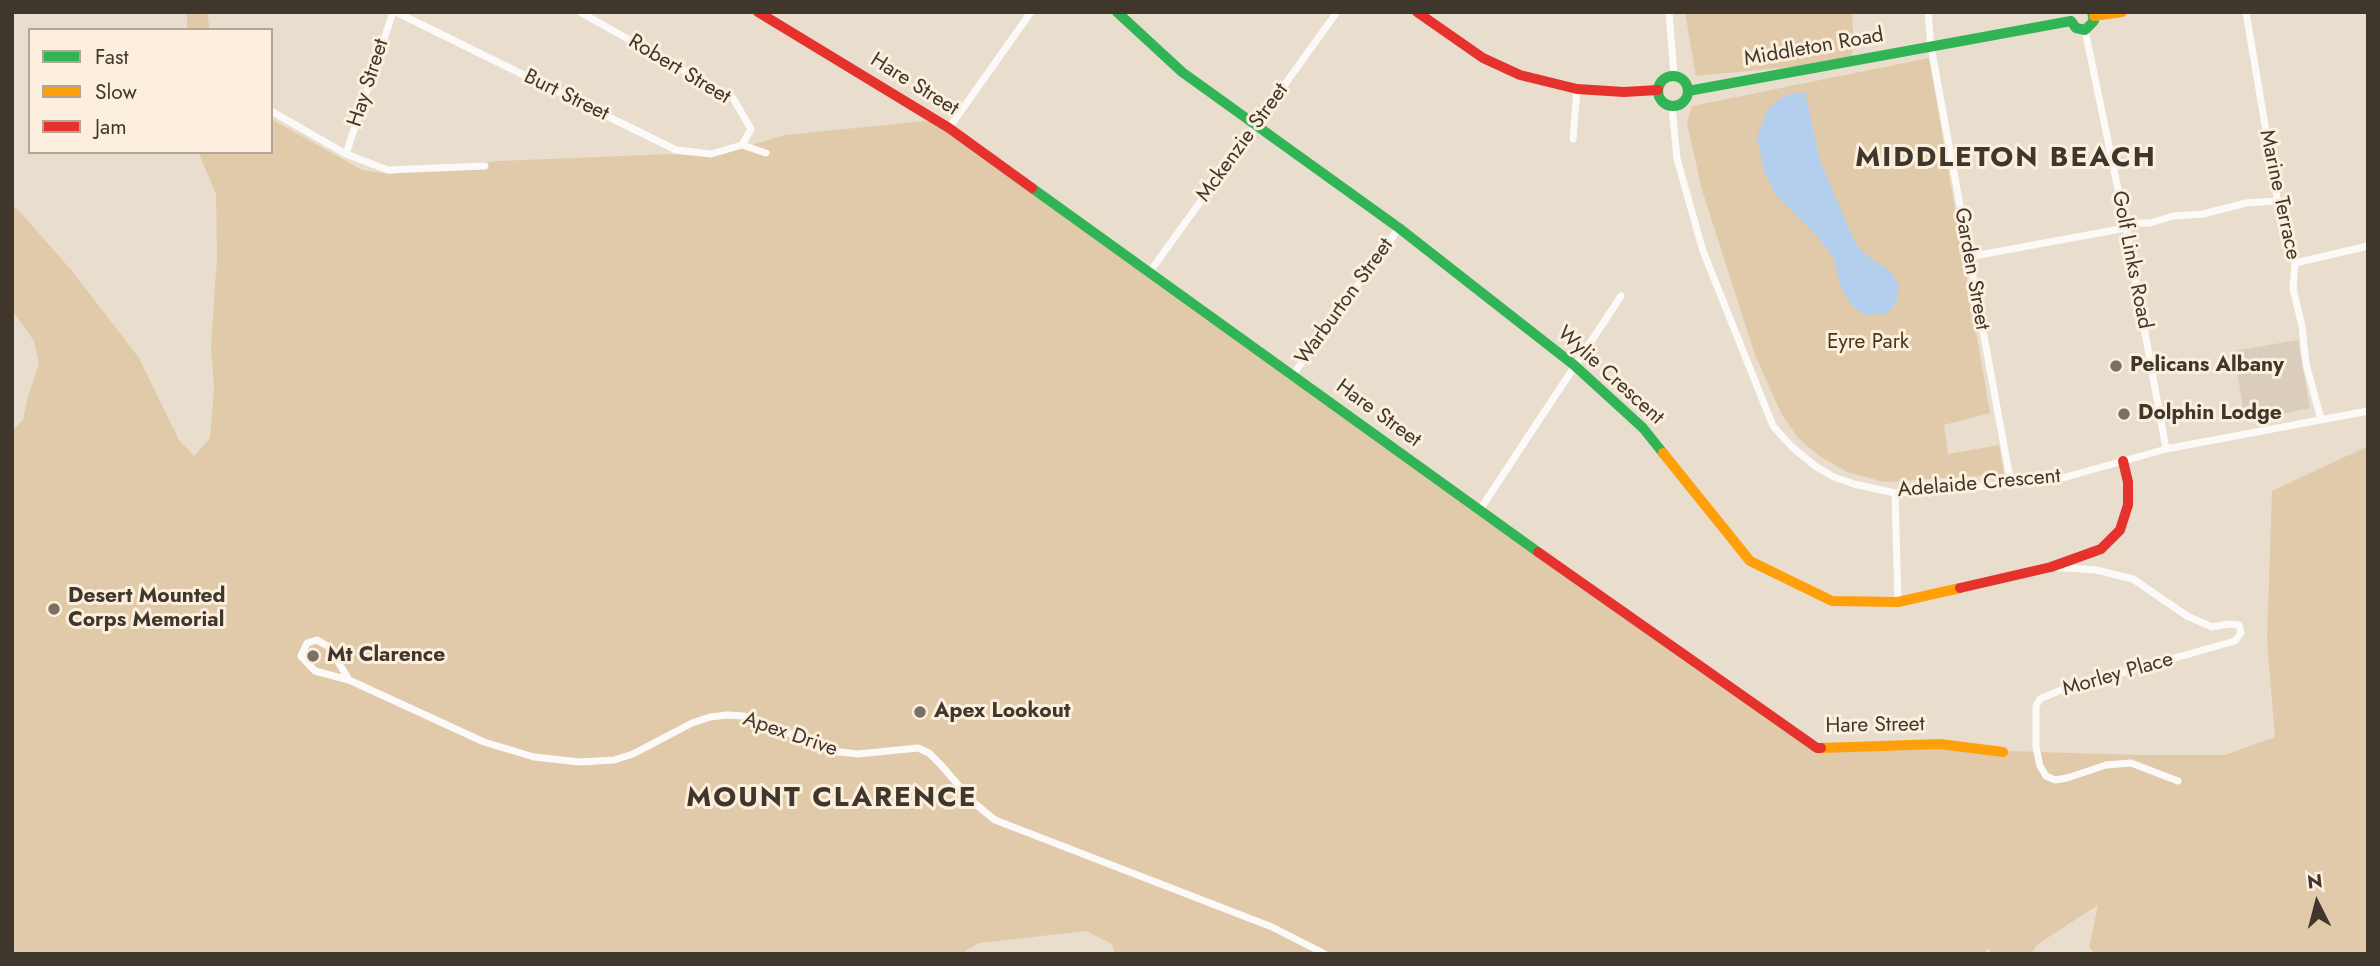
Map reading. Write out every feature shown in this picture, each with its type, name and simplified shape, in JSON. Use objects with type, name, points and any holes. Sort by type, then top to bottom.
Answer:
[{"type":"street","name":"Burt Street","points":[[394,12],[676,150],[711,153],[742,145]]},
{"type":"street","name":"Hay Street","points":[[346,154],[394,12]]},
{"type":"street","name":"Robert Street","points":[[580,12],[733,98],[751,129],[742,145]]},
{"type":"street","name":"Hare Street","points":[[758,12],[949,128],[1479,511],[1818,748],[1940,744],[2003,752]]},
{"type":"street","points":[[949,128],[1031,12]]},
{"type":"street","name":"Wylie Crescent","points":[[1117,12],[1182,72],[1399,228],[1574,365],[1643,428],[1750,561],[1832,601],[1898,602],[2051,567],[2101,549],[2120,530],[2128,505],[2128,482],[2123,461]]},
{"type":"street","name":"Mckenzie Street","points":[[1149,273],[1337,12]]},
{"type":"street","points":[[1417,12],[1483,58],[1520,75],[1577,89],[1624,92],[1658,90]]},
{"type":"street","points":[[1669,12],[1674,76]]},
{"type":"street","name":"Garden Street","points":[[1928,12],[1931,47],[2011,484]]},
{"type":"street","points":[[2072,17],[2076,28],[2085,30],[2092,25],[2093,14],[2122,12]]},
{"type":"street","name":"Marine Terrace","points":[[2246,12],[2283,233],[2295,263],[2293,288],[2302,326],[2306,364],[2321,419]]},
{"type":"street","name":"Middleton Road","points":[[1688,91],[1931,47],[2072,17]]},
{"type":"street","name":"Golf Links Road","points":[[2085,30],[2126,228],[2166,449]]},
{"type":"street","points":[[1674,76],[1684,81],[1688,91],[1683,102],[1672,106],[1662,101],[1658,90],[1663,80],[1674,76]]},
{"type":"street","points":[[1573,139],[1577,89]]},
{"type":"street","name":"Adelaide Crescent","points":[[1672,106],[1677,159],[1703,251],[1773,426],[1800,454],[1834,477],[1895,493],[2038,482],[2066,477],[2166,449],[2368,411]]},
{"type":"street","points":[[273,112],[346,154],[388,170],[485,166]]},
{"type":"street","points":[[742,145],[766,153]]},
{"type":"street","points":[[1968,257],[2126,228],[2173,216],[2203,214],[2246,203],[2277,201]]},
{"type":"street","name":"Warburton Street","points":[[1292,376],[1399,228]]},
{"type":"street","points":[[2295,263],[2368,246]]},
{"type":"street","points":[[1479,511],[1621,296]]},
{"type":"street","points":[[1895,493],[1898,602]]},
{"type":"street","name":"Morley Place","points":[[2051,567],[2096,570],[2133,579],[2187,617],[2213,627],[2239,625],[2241,633],[2235,641],[2061,690],[2040,699],[2036,706],[2036,747],[2040,766],[2046,776],[2055,780],[2106,765],[2131,762],[2178,781]]},
{"type":"street","name":"Apex Drive","points":[[349,680],[324,642],[317,640],[307,643],[301,656],[315,671],[349,680],[484,742],[534,757],[580,762],[614,760],[633,754],[692,723],[727,715],[758,720],[831,751],[858,754],[918,748],[929,753],[974,802],[995,820],[1272,927],[1325,954]]},
{"type":"shaded area","points":[[2298,340],[2310,408],[2245,422],[2234,351]]},
{"type":"green space","points":[[187,12],[207,12],[210,28],[187,28]]},
{"type":"green space","points":[[1685,12],[1852,12],[1853,61],[1696,76]]},
{"type":"green space","name":"Eyre Park","points":[[1929,58],[1990,413],[1944,425],[1948,454],[1999,445],[2004,474],[1884,482],[1847,472],[1818,455],[1798,438],[1782,415],[1755,355],[1702,190],[1687,123],[1692,106]]},
{"type":"green space","points":[[273,120],[362,170],[390,174],[498,161],[672,154],[712,157],[785,135],[936,120],[1813,745],[2137,755],[2225,755],[2275,737],[2267,640],[2272,491],[2368,446],[2368,954],[2096,954],[2089,948],[2098,905],[2038,944],[2031,954],[1993,954],[1987,948],[1985,954],[1115,954],[1112,944],[1086,931],[979,943],[961,954],[12,954],[12,431],[23,420],[39,364],[34,341],[12,310],[12,205],[72,271],[139,358],[179,440],[194,456],[210,438],[214,388],[211,346],[217,257],[216,194],[199,154],[273,154]]},
{"type":"water","points":[[1805,92],[1820,161],[1858,247],[1890,271],[1899,286],[1897,302],[1886,314],[1865,315],[1852,306],[1841,287],[1833,257],[1818,237],[1775,194],[1763,169],[1757,136],[1768,109],[1785,95]]},
{"type":"traffic: fast","points":[[1117,12],[1182,72],[1399,228],[1574,365],[1643,428],[1663,453]]},
{"type":"traffic: fast","points":[[2071,21],[2076,28],[2085,30],[2094,21],[2092,12]]},
{"type":"traffic: fast","points":[[1688,91],[2071,21]]},
{"type":"traffic: fast","points":[[1673,76],[1683,81],[1688,91],[1683,101],[1673,106],[1663,101],[1658,91],[1663,81],[1673,76]]},
{"type":"traffic: fast","points":[[1032,188],[1538,552]]},
{"type":"traffic: slow","points":[[2094,16],[2122,12]]},
{"type":"traffic: slow","points":[[1663,453],[1750,561],[1832,601],[1898,602],[1960,588]]},
{"type":"traffic: slow","points":[[1821,748],[1940,744],[2003,752]]},
{"type":"traffic: jam","points":[[758,12],[949,128],[1032,188]]},
{"type":"traffic: jam","points":[[1417,12],[1483,58],[1520,75],[1577,89],[1624,92],[1658,90]]},
{"type":"traffic: jam","points":[[1960,588],[2051,567],[2101,549],[2120,530],[2128,505],[2128,482],[2123,461]]},
{"type":"traffic: jam","points":[[1538,552],[1817,748],[1821,748]]},
{"type":"place","name":"Pelicans Albany","points":[[2116,366]]},
{"type":"place","name":"Dolphin Lodge","points":[[2124,414]]},
{"type":"place","name":"Desert Mounted Corps Memorial","points":[[54,609]]},
{"type":"place","name":"Mt Clarence","points":[[313,656]]},
{"type":"place","name":"Apex Lookout","points":[[920,712]]},
{"type":"district","name":"MIDDLETON BEACH","points":[[2006,159]]},
{"type":"district","name":"MOUNT CLARENCE","points":[[832,799]]}]
